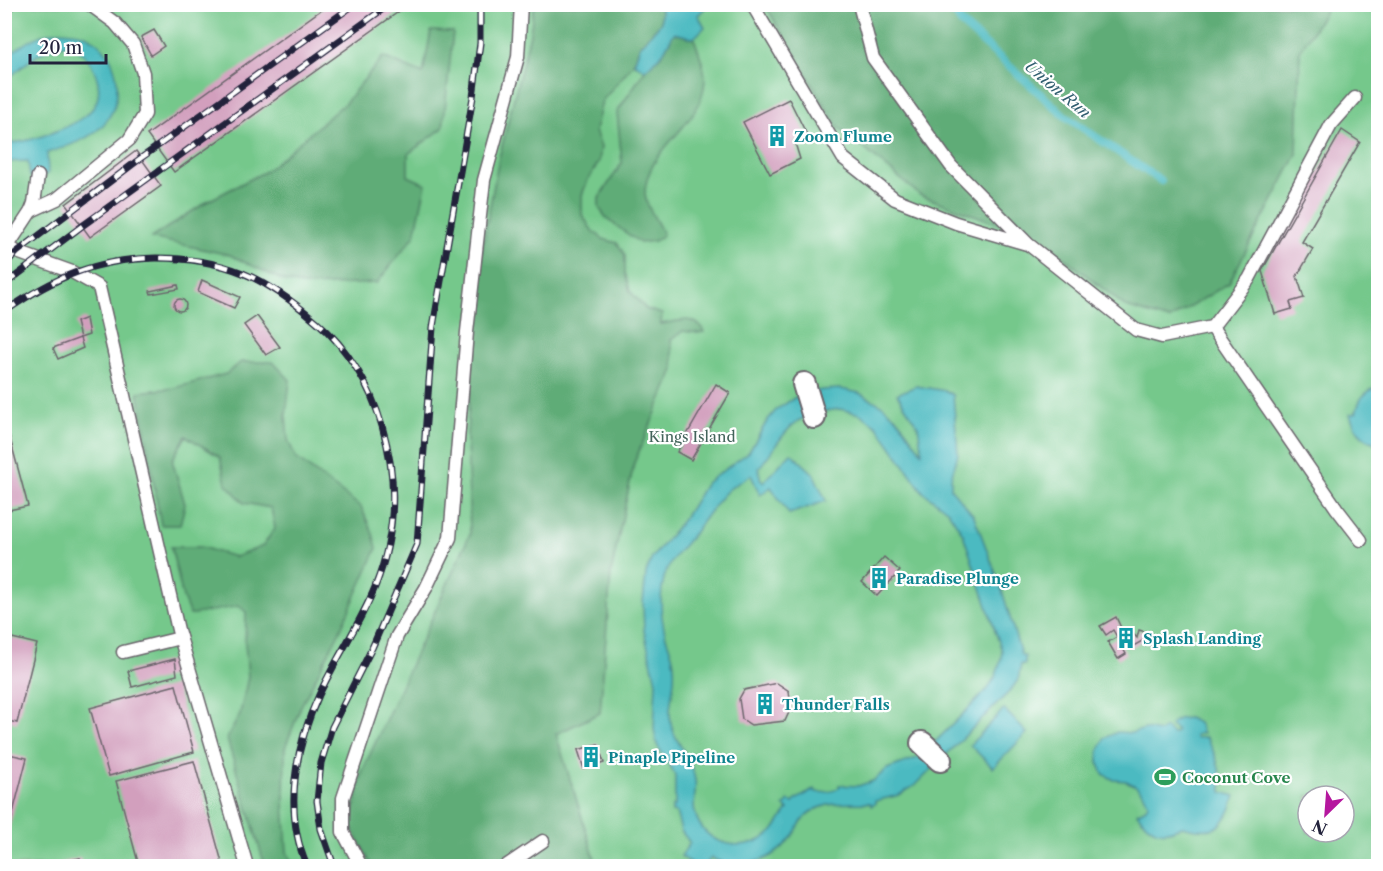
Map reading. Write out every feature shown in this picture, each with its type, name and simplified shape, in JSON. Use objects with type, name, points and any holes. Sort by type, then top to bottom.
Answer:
[{"type":"street","points":[[804,384],[814,417]]},
{"type":"street","points":[[922,743],[940,760]]},
{"type":"lane","points":[[31,211],[57,199],[129,140],[145,114],[143,73],[133,44],[115,23],[89,4]]},
{"type":"lane","points":[[361,867],[343,832],[344,798],[397,636],[426,588],[450,538],[467,332],[484,180],[518,57],[521,4]]},
{"type":"lane","points":[[752,4],[843,158],[895,199],[956,223],[1028,244]]},
{"type":"lane","points":[[859,4],[873,58],[951,166],[1028,244],[1137,330],[1162,338],[1212,327],[1249,279],[1331,125],[1355,98]]},
{"type":"lane","points":[[38,176],[31,211],[6,248],[72,272],[99,287],[180,638],[247,867]]},
{"type":"lane","points":[[1212,327],[1336,509],[1361,540]]},
{"type":"lane","points":[[123,652],[180,638]]},
{"type":"lane","points":[[506,867],[543,841]]},
{"type":"green space","name":"Kings Island","points":[[5,5],[1378,5],[1378,866],[5,866]]},
{"type":"green space","points":[[534,5],[661,5],[661,23],[640,45],[634,63],[602,101],[595,131],[601,147],[599,162],[588,179],[582,195],[582,214],[591,229],[603,239],[617,243],[625,255],[625,272],[630,291],[646,309],[662,314],[661,324],[686,320],[701,326],[704,332],[683,331],[671,340],[674,370],[634,463],[611,573],[600,713],[556,734],[597,866],[372,866],[351,826],[362,772],[470,534],[467,436],[477,276],[499,158],[530,34]]},
{"type":"green space","points":[[763,5],[1329,5],[1300,51],[1297,154],[1229,283],[1169,320],[1126,307],[1042,240],[920,195],[837,126]]},
{"type":"green space","points":[[431,31],[453,32],[443,128],[408,154],[408,176],[426,184],[415,235],[377,283],[309,286],[286,282],[230,255],[151,238],[208,201],[266,171],[345,103],[383,57],[423,74]]},
{"type":"green space","points":[[674,33],[694,38],[703,63],[705,79],[702,96],[695,110],[664,149],[648,176],[646,198],[663,235],[654,241],[640,243],[607,219],[599,208],[599,198],[622,163],[617,112],[645,70],[663,53]]},
{"type":"green space","points":[[241,362],[273,362],[290,380],[286,416],[288,440],[296,458],[361,507],[377,548],[339,633],[301,706],[285,748],[284,802],[287,852],[294,866],[265,866],[227,739],[240,714],[248,677],[245,643],[246,612],[239,606],[190,615],[183,598],[171,547],[201,547],[235,557],[263,546],[275,528],[271,508],[244,503],[226,484],[220,457],[186,436],[172,460],[185,504],[180,525],[161,525],[138,392],[174,388],[226,374]]},
{"type":"water","points":[[661,5],[708,5],[698,15],[705,27],[694,38],[674,33],[663,53],[645,70],[634,63],[640,46],[661,23]]},
{"type":"water","points":[[60,31],[87,36],[95,41],[110,58],[117,80],[115,103],[111,114],[99,129],[70,145],[47,153],[48,174],[30,177],[28,161],[5,162],[5,144],[39,137],[64,128],[86,115],[98,99],[97,77],[92,66],[78,49],[68,46],[51,48],[30,60],[5,81],[4,58],[37,37]]},
{"type":"water","points":[[916,386],[946,391],[953,395],[958,454],[951,478],[951,489],[974,516],[1001,587],[1021,655],[1025,656],[1025,664],[1021,664],[1018,680],[1010,691],[916,785],[899,795],[875,801],[875,804],[871,806],[870,803],[837,804],[814,811],[805,817],[783,847],[765,859],[733,864],[711,858],[705,866],[695,866],[681,856],[690,843],[681,831],[676,812],[672,812],[672,806],[675,806],[675,775],[657,745],[654,729],[656,682],[644,631],[643,603],[646,573],[652,558],[685,517],[706,483],[749,452],[767,421],[777,409],[799,395],[841,389],[859,393],[882,405],[897,418],[922,453],[918,426],[897,394]],"holes":[[[840,409],[860,414],[877,426],[923,492],[948,511],[963,534],[1002,651],[998,669],[984,693],[920,757],[887,769],[873,781],[858,786],[839,785],[839,788],[825,792],[816,792],[815,789],[793,803],[789,801],[784,806],[788,810],[776,828],[762,839],[739,845],[728,844],[707,833],[700,824],[694,808],[693,772],[672,726],[670,711],[674,674],[673,660],[666,637],[661,600],[666,571],[719,500],[731,488],[751,475],[760,495],[771,487],[789,514],[826,501],[813,473],[791,453],[763,482],[759,468],[784,434],[799,420],[810,415]]]},
{"type":"water","points":[[1373,389],[1378,389],[1378,444],[1360,433],[1350,414],[1356,413],[1361,399]]},
{"type":"water","points":[[1004,709],[1027,733],[993,768],[970,745]]},
{"type":"water","name":"Coconut Cove","points":[[1188,718],[1198,723],[1203,733],[1195,735],[1196,738],[1206,737],[1216,757],[1222,792],[1235,796],[1227,816],[1217,827],[1203,830],[1182,826],[1168,831],[1156,830],[1151,828],[1137,813],[1146,808],[1148,803],[1143,793],[1126,781],[1114,780],[1103,774],[1098,761],[1099,750],[1105,738],[1117,732],[1132,733],[1145,729],[1159,732],[1165,728],[1173,734],[1177,731],[1170,725],[1178,719]]},
{"type":"building","points":[[328,5],[408,5],[174,172],[147,135]]},
{"type":"building","points":[[154,30],[164,46],[151,55],[141,37]]},
{"type":"building","name":"Zoom Flume","points":[[789,99],[807,135],[795,143],[800,159],[770,174],[743,122]]},
{"type":"building","points":[[1342,130],[1360,142],[1302,242],[1313,249],[1297,276],[1304,298],[1290,302],[1292,309],[1275,314],[1262,271]]},
{"type":"building","points":[[136,151],[161,186],[90,237],[66,204]]},
{"type":"building","points":[[202,280],[240,297],[234,308],[198,292]]},
{"type":"building","points":[[178,285],[179,289],[151,294],[150,291]]},
{"type":"building","points":[[182,299],[186,305],[182,311],[178,311],[174,303]]},
{"type":"building","points":[[257,316],[280,347],[266,355],[244,325]]},
{"type":"building","points":[[86,318],[89,335],[80,338],[76,322]]},
{"type":"building","points":[[80,338],[83,348],[58,359],[53,348]]},
{"type":"building","points":[[716,384],[730,393],[691,460],[677,452]]},
{"type":"building","points":[[4,416],[28,506],[4,511]]},
{"type":"building","name":"Paradise Plunge","points":[[884,557],[900,571],[877,596],[862,582]]},
{"type":"building","name":"Splash Landing","points":[[1116,617],[1123,632],[1130,630],[1137,638],[1139,630],[1152,634],[1149,644],[1142,641],[1130,648],[1126,640],[1121,645],[1126,654],[1118,659],[1108,642],[1117,637],[1113,630],[1106,635],[1100,626]]},
{"type":"building","points":[[4,636],[37,644],[17,723],[4,720]]},
{"type":"building","points":[[175,659],[177,675],[132,687],[128,671]]},
{"type":"building","name":"Thunder Falls","points":[[777,683],[789,691],[791,708],[785,721],[751,725],[742,719],[739,699],[744,690]]},
{"type":"building","points":[[176,685],[194,752],[109,776],[90,708]]},
{"type":"building","name":"Pinaple Pipeline","points":[[598,744],[604,763],[584,769],[578,750]]},
{"type":"building","points":[[4,753],[27,758],[5,844],[4,844]]},
{"type":"building","points":[[194,761],[223,866],[139,866],[116,781]]},
{"type":"building","points":[[80,858],[82,866],[50,866]]},
{"type":"waterway","name":"Union Run","points":[[950,4],[961,23],[1065,116],[1161,181]]},
{"type":"railway","points":[[4,11],[16,4]]},
{"type":"railway","points":[[4,265],[17,252],[141,158],[355,4]]},
{"type":"railway","points":[[4,285],[390,4]]},
{"type":"railway","points":[[334,866],[321,829],[317,801],[321,763],[332,727],[372,648],[417,544],[433,327],[473,97],[480,43],[480,4]]},
{"type":"railway","points":[[4,312],[58,280],[113,262],[156,258],[181,259],[224,266],[261,282],[316,321],[338,343],[365,383],[382,426],[391,467],[391,527],[375,587],[319,695],[298,758],[295,780],[295,824],[307,866]]},
{"type":"place","name":"Zoom Flume","points":[[777,136]]},
{"type":"place","name":"Paradise Plunge","points":[[879,578]]},
{"type":"place","name":"Splash Landing","points":[[1126,638]]},
{"type":"place","name":"Thunder Falls","points":[[765,704]]},
{"type":"place","name":"Pinaple Pipeline","points":[[591,757]]},
{"type":"place","name":"Coconut Cove","points":[[1165,777]]}]
